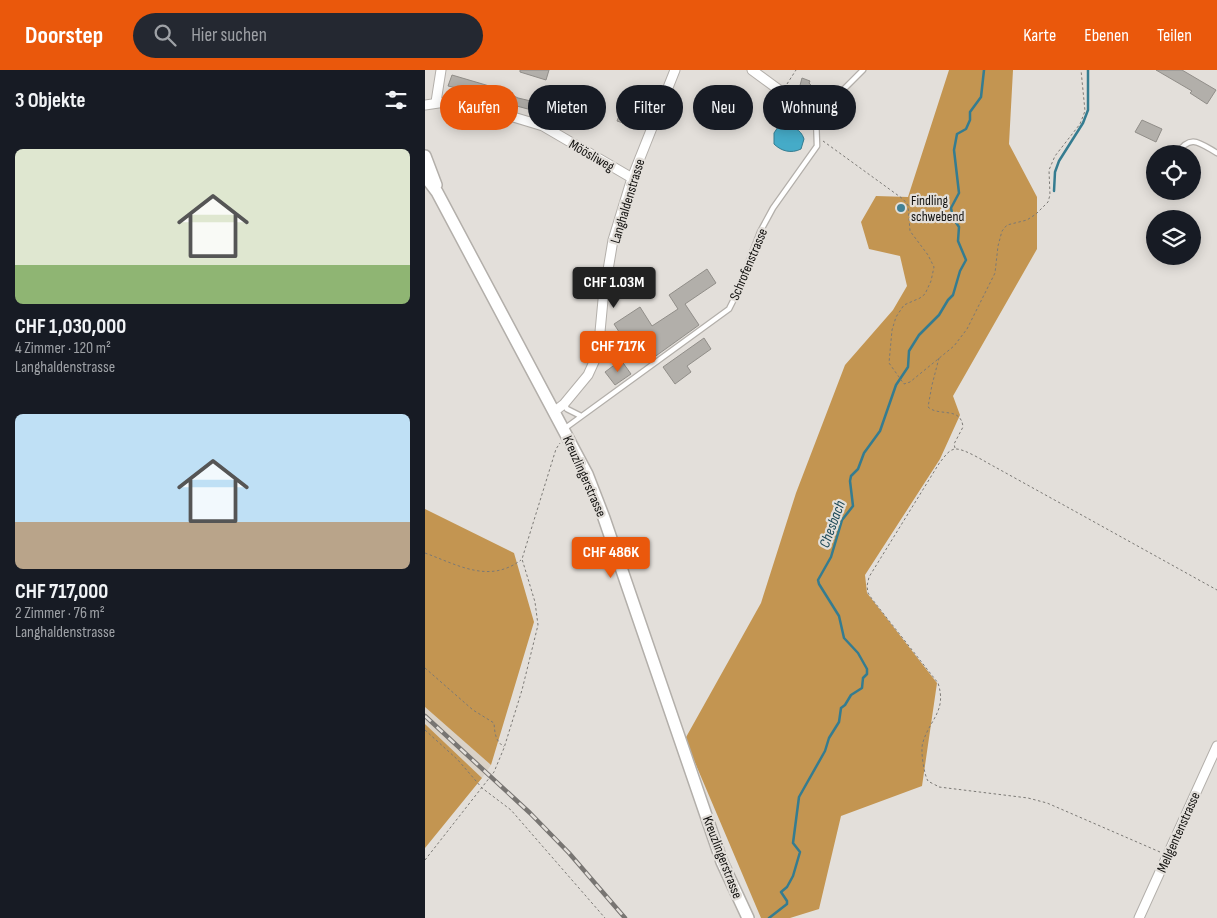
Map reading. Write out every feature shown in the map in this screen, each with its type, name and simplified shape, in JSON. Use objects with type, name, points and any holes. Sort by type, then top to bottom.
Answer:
[{"type":"street","points":[[436,102],[441,70]]},
{"type":"street","name":"Langhaldenstrasse","points":[[555,412],[588,375],[598,353],[603,300],[613,240],[633,178],[675,70]]},
{"type":"street","points":[[752,70],[772,85]]},
{"type":"street","name":"Möösliweg","points":[[425,105],[452,101],[467,103],[543,126],[633,178]]},
{"type":"street","points":[[425,156],[437,192]]},
{"type":"street","points":[[425,176],[437,192]]},
{"type":"street","name":"Kreuzlingerstrasse","points":[[437,192],[587,474],[723,862],[748,918]]},
{"type":"street","name":"Mellgentenstrasse","points":[[1139,918],[1217,746]]},
{"type":"lane","points":[[848,85],[863,70]]},
{"type":"lane","points":[[817,130],[818,139]]},
{"type":"lane","name":"Schrofenstrasse","points":[[566,433],[581,416],[729,309],[737,295],[760,232],[773,208],[817,146],[818,139]]},
{"type":"lane","points":[[1184,145],[1191,141],[1199,143],[1217,154]]},
{"type":"lane","points":[[564,404],[567,409],[581,416]]},
{"type":"path","points":[[786,85],[796,70]]},
{"type":"path","points":[[818,139],[903,199],[908,205],[910,231],[932,261],[933,275],[929,288],[920,298],[904,305],[896,317],[892,330],[889,363],[904,384],[910,382],[954,346],[967,329],[995,273],[1002,231],[1007,225],[1027,220],[1048,202],[1050,196],[1049,170],[1055,156],[1080,124],[1085,111],[1081,70]]},
{"type":"path","points":[[940,358],[928,408],[951,412],[960,418],[963,427],[954,444],[955,449]]},
{"type":"path","points":[[425,860],[497,768],[504,748],[522,690],[538,625],[535,602],[522,559],[556,449],[566,433]]},
{"type":"path","points":[[1168,855],[1047,803],[1028,798],[939,787],[929,781],[924,772],[922,743],[941,706],[941,692],[938,683],[872,599],[868,593],[867,586],[869,577],[880,558],[940,462],[948,452],[955,449],[963,450],[995,467],[1217,590]]},
{"type":"path","points":[[425,553],[485,573],[498,572],[522,559]]},
{"type":"path","points":[[425,668],[473,710],[494,723],[495,736],[504,748]]},
{"type":"path","points":[[425,730],[458,760],[482,788],[511,810],[605,918]]},
{"type":"shaded area","points":[[949,70],[1013,70],[1009,144],[1037,197],[1037,249],[953,396],[960,415],[940,459],[865,575],[867,593],[937,683],[922,786],[841,816],[819,909],[790,918],[761,918],[685,739],[761,603],[796,493],[845,365],[893,310],[907,286],[900,256],[869,249],[861,222],[876,196],[908,197]]},
{"type":"shaded area","points":[[425,509],[514,553],[534,622],[491,765],[425,707]]},
{"type":"shaded area","points":[[425,707],[491,765],[482,778],[425,724]]},
{"type":"shaded area","points":[[425,724],[482,778],[425,848]]},
{"type":"water","points":[[776,130],[798,130],[804,139],[801,149],[786,151],[780,148],[774,144],[774,133]]},
{"type":"building","points":[[520,70],[549,70],[546,80],[520,72]]},
{"type":"building","points":[[1156,70],[1182,70],[1216,90],[1207,104],[1190,93],[1192,91]]},
{"type":"building","points":[[452,75],[486,85],[448,85]]},
{"type":"building","points":[[802,78],[810,81],[811,85],[800,85]]},
{"type":"building","points":[[518,98],[528,100],[528,109],[518,106]]},
{"type":"building","points":[[1142,120],[1162,129],[1156,142],[1135,132]]},
{"type":"building","points":[[707,269],[716,283],[685,304],[699,325],[653,358],[642,341],[630,349],[614,324],[640,307],[652,326],[678,309],[669,295]]},
{"type":"building","points":[[704,338],[711,349],[687,366],[691,372],[675,384],[663,367]]},
{"type":"building","points":[[621,360],[631,374],[615,385],[605,372]]},
{"type":"waterway","name":"Chesbach","points":[[769,918],[787,904],[781,892],[787,887],[793,876],[800,852],[793,843],[799,797],[839,722],[841,708],[851,695],[862,688],[863,678],[867,674],[867,669],[858,653],[844,638],[839,616],[818,580],[831,557],[842,520],[853,506],[851,476],[858,469],[864,453],[880,431],[896,385],[908,367],[909,351],[919,335],[939,315],[953,295],[960,271],[966,260],[958,241],[959,227],[953,218],[951,208],[959,193],[954,150],[957,134],[966,129],[970,120],[970,112],[981,97],[984,70]]},
{"type":"waterway","points":[[1054,191],[1055,172],[1059,161],[1083,123],[1088,110],[1088,70]]},
{"type":"railway","points":[[425,716],[530,813],[569,853],[625,918]]},
{"type":"place","name":"Findling schwebend","points":[[901,208]]}]
